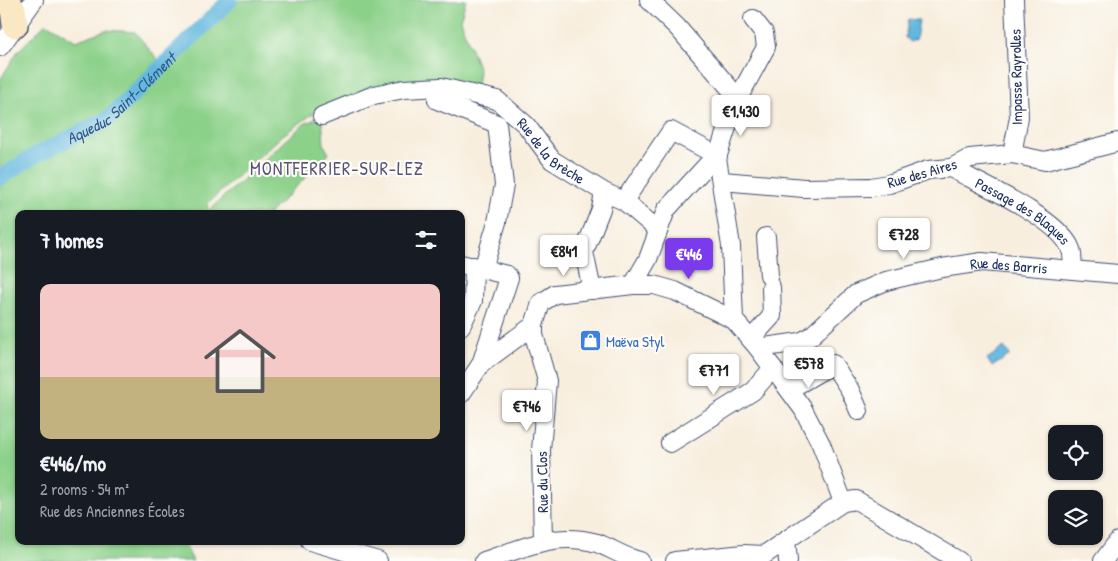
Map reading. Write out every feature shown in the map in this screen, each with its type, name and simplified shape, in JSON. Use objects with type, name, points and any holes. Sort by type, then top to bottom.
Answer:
[{"type":"street","points":[[7,0],[13,10],[15,25]]},
{"type":"street","points":[[0,47],[34,0]]},
{"type":"street","points":[[649,0],[677,27],[728,85],[733,92],[734,106]]},
{"type":"street","name":"Impasse Rayrolles","points":[[1012,154],[1019,117],[1014,0]]},
{"type":"street","points":[[734,320],[731,246],[718,157],[734,106],[766,47],[764,33],[752,20]]},
{"type":"street","name":"Rue de la Brèche","points":[[322,116],[374,95],[404,90],[441,88],[497,100],[526,125],[552,160],[604,192],[624,201],[658,230]]},
{"type":"street","name":"Rue de la Brèche","points":[[441,88],[436,100],[497,124],[504,185],[497,222],[473,266]]},
{"type":"street","points":[[624,201],[671,131],[718,157]]},
{"type":"street","name":"Rue des Aires","points":[[722,181],[804,188],[871,187],[889,184],[928,170],[950,168],[970,158],[1012,154],[1045,161],[1118,142]]},
{"type":"street","points":[[633,285],[648,259],[666,210],[707,165],[718,157]]},
{"type":"street","name":"Passage des Blaques","points":[[950,168],[1026,209],[1058,231],[1069,245],[1073,256],[1072,269]]},
{"type":"street","points":[[592,290],[584,252],[601,210],[604,192]]},
{"type":"street","points":[[754,344],[772,316],[766,236]]},
{"type":"street","name":"Rue des Barris","points":[[754,344],[800,342],[810,337],[856,294],[886,281],[942,268],[982,262],[1118,274]]},
{"type":"street","points":[[465,318],[473,301],[473,266],[507,275],[509,278],[508,284],[482,364],[465,388]]},
{"type":"street","points":[[482,364],[534,325],[539,308],[545,299],[555,294],[633,285],[665,287],[734,320],[790,390],[815,430],[840,495]]},
{"type":"street","name":"Rue du Clos","points":[[534,325],[534,335],[547,381],[541,450],[543,540]]},
{"type":"street","points":[[790,390],[833,364],[850,390],[859,411]]},
{"type":"street","points":[[670,442],[753,391],[773,368]]},
{"type":"street","points":[[675,561],[744,554],[760,558],[786,540],[840,495]]},
{"type":"street","points":[[840,495],[856,500],[959,561]]},
{"type":"street","points":[[484,561],[543,540],[568,537],[598,544],[640,561]]},
{"type":"street","points":[[786,540],[788,561]]},
{"type":"street","points":[[1103,561],[1118,541]]},
{"type":"street","points":[[324,545],[378,561]]},
{"type":"green space","points":[[222,0],[466,0],[460,20],[479,70],[477,86],[440,81],[318,110],[283,135],[209,202],[207,208],[209,210],[15,210],[15,545],[185,545],[193,561],[0,561],[0,80],[18,51],[46,23],[76,41],[106,30],[135,32],[159,61]]},
{"type":"green space","points":[[322,116],[324,145],[329,154],[273,210],[209,210],[304,124]]},
{"type":"water","points":[[908,19],[919,20],[916,40],[910,42],[905,38]]},
{"type":"water","points":[[567,241],[569,257],[561,258],[559,242]]},
{"type":"water","points":[[1004,347],[1010,355],[992,367],[987,359]]},
{"type":"waterway","name":"Aqueduc Saint-Clément","points":[[0,178],[32,157],[108,119],[230,0]]},
{"type":"place","name":"Maëva Styl","points":[[590,341]]},
{"type":"district","name":"MONTFERRIER-SUR-LEZ","points":[[337,168]]}]
